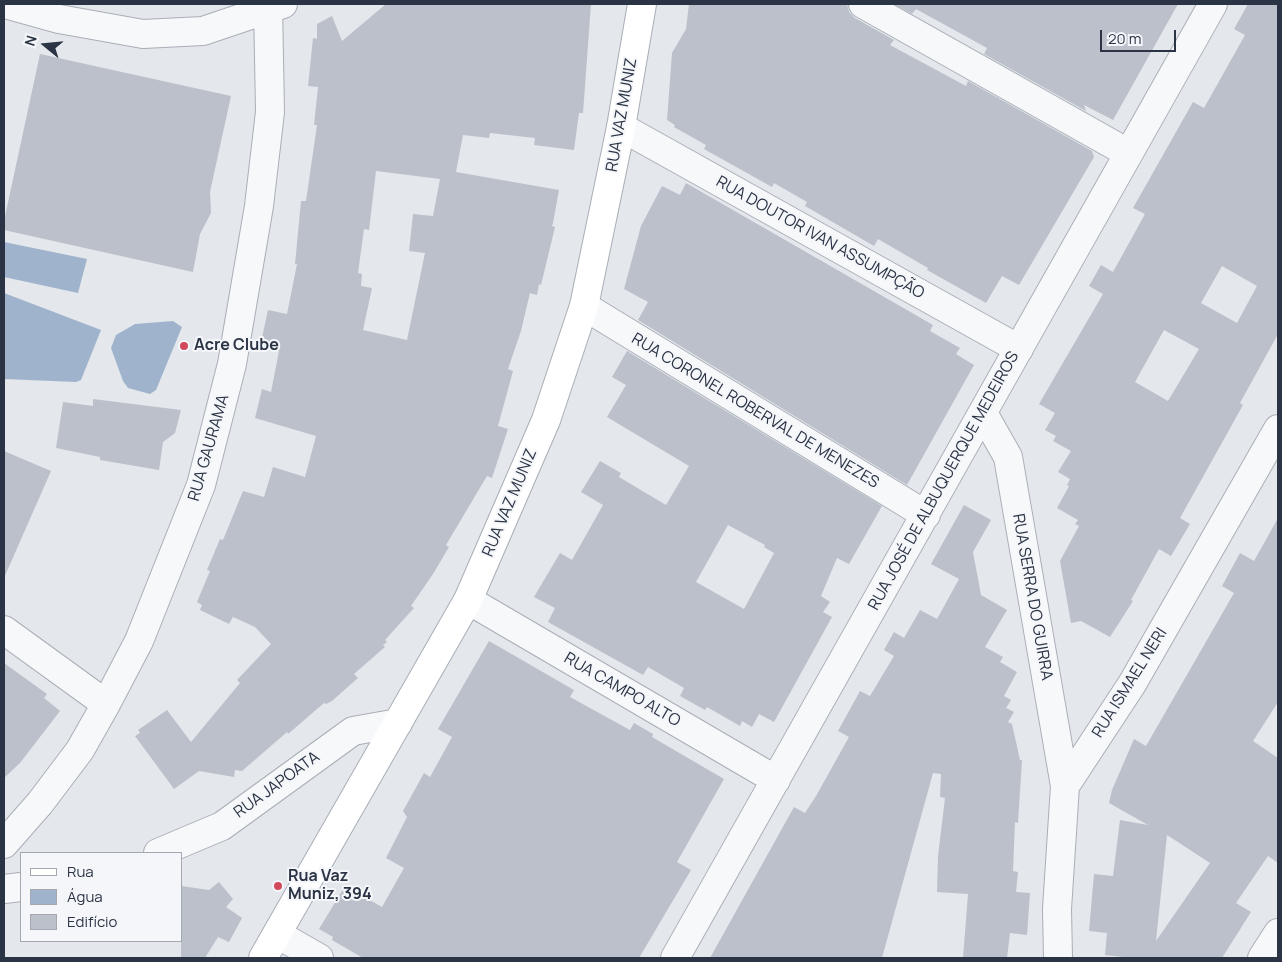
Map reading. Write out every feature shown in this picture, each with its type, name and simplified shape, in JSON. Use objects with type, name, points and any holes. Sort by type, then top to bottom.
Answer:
[{"type":"street","points":[[6,4],[59,20],[143,34],[203,31],[273,6]]},
{"type":"street","name":"RUA VAZ MUNIZ","points":[[263,958],[468,600],[546,420],[584,306],[621,127],[642,4]]},
{"type":"street","points":[[863,4],[1128,153]]},
{"type":"street","name":"RUA JOSÉ DE ALBUQUERQUE MEDEIROS","points":[[675,958],[1213,4]]},
{"type":"street","name":"RUA GAURAMA","points":[[4,844],[40,803],[80,750],[106,704],[139,641],[201,485],[232,364],[259,206],[270,112],[273,6]]},
{"type":"street","name":"RUA DOUTOR IVAN ASSUMPÇÃO","points":[[621,127],[1019,349]]},
{"type":"street","name":"RUA CORONEL ROBERVAL DE MENEZES","points":[[584,306],[926,515]]},
{"type":"street","name":"RUA SERRA DO GUIRRA","points":[[983,413],[1008,458],[1064,786]]},
{"type":"street","name":"RUA ISMAEL NERI","points":[[1064,786],[1132,684],[1278,428]]},
{"type":"street","name":"RUA CAMPO ALTO","points":[[468,600],[776,780]]},
{"type":"street","points":[[4,630],[106,704]]},
{"type":"street","name":"RUA JAPOATA","points":[[160,852],[222,826],[318,754],[353,731],[398,723]]},
{"type":"street","points":[[1058,958],[1057,910],[1064,786]]},
{"type":"street","points":[[4,889],[20,887]]},
{"type":"street","points":[[1262,958],[1278,933]]},
{"type":"street","points":[[277,934],[319,958]]},
{"type":"water","points":[[4,242],[87,259],[78,293],[4,277]]},
{"type":"water","points":[[4,293],[101,330],[81,380],[76,382],[4,379]]},
{"type":"water","points":[[173,321],[182,327],[156,390],[150,394],[128,388],[123,381],[111,348],[116,335],[135,324]]},
{"type":"building","points":[[386,4],[591,4],[583,113],[579,113],[574,150],[534,145],[535,138],[490,133],[489,138],[463,135],[456,172],[559,190],[552,226],[555,227],[541,285],[539,284],[537,295],[530,293],[521,331],[508,369],[513,371],[498,426],[508,429],[492,478],[487,476],[446,545],[449,547],[411,606],[414,608],[385,640],[387,642],[383,645],[385,647],[354,674],[358,678],[332,701],[324,703],[288,734],[287,732],[242,771],[235,770],[234,777],[199,771],[174,789],[135,736],[140,733],[138,730],[167,710],[191,742],[240,683],[237,680],[271,644],[255,627],[233,617],[229,624],[200,610],[202,605],[197,602],[210,571],[207,570],[220,539],[223,540],[243,491],[264,497],[273,467],[305,477],[316,436],[255,418],[262,389],[271,392],[279,351],[260,347],[268,310],[287,314],[297,264],[295,264],[301,201],[306,201],[317,125],[314,125],[318,87],[308,86],[313,38],[317,39],[317,24],[332,16],[342,41]],"holes":[[[376,171],[440,179],[433,216],[413,214],[409,251],[425,253],[407,340],[363,330],[372,288],[361,286],[362,274],[358,273],[364,229],[369,230]]]},
{"type":"building","points":[[689,4],[847,4],[849,12],[855,18],[894,40],[890,45],[966,86],[968,81],[1092,151],[1094,157],[1019,285],[1002,276],[986,303],[927,270],[928,268],[878,239],[874,246],[805,206],[807,202],[774,183],[772,187],[704,149],[706,145],[674,127],[675,125],[667,120],[672,53],[686,29]]},
{"type":"building","points":[[894,4],[1178,4],[1113,120],[1084,105],[1086,111],[984,54],[987,48],[916,9],[912,14]]},
{"type":"building","points":[[1248,4],[1278,4],[1278,334],[1240,403],[1243,405],[1180,518],[1190,524],[1171,556],[1159,549],[1131,600],[1133,601],[1110,637],[1081,621],[1071,623],[1060,561],[1079,526],[1075,524],[1078,520],[1057,508],[1069,486],[1067,485],[1070,479],[1058,472],[1071,451],[1053,441],[1056,436],[1045,430],[1055,413],[1039,404],[1103,294],[1089,286],[1101,265],[1113,272],[1145,214],[1133,208],[1193,102],[1204,108],[1245,35],[1234,29]],"holes":[[[1222,266],[1257,286],[1237,323],[1201,303]],[[1164,330],[1199,349],[1168,401],[1135,382]]]},
{"type":"building","points":[[40,54],[231,96],[210,192],[211,213],[200,234],[193,272],[4,230],[4,221]]},
{"type":"building","points":[[686,183],[933,325],[930,331],[960,348],[956,354],[974,365],[907,485],[638,320],[648,302],[624,289],[641,226],[662,186],[680,195]]},
{"type":"building","points":[[627,351],[882,506],[849,564],[837,558],[821,596],[830,602],[823,612],[832,617],[774,722],[759,714],[752,727],[742,721],[740,726],[707,707],[705,710],[680,696],[684,688],[648,667],[643,675],[548,622],[555,608],[534,597],[560,553],[572,560],[603,505],[581,492],[600,461],[621,473],[619,477],[666,505],[689,466],[607,417],[626,385],[612,377]],"holes":[[[728,525],[765,545],[764,547],[774,553],[744,609],[696,582]]]},
{"type":"building","points":[[93,399],[181,410],[175,433],[163,442],[159,470],[100,460],[100,457],[56,448],[63,402],[93,406]]},
{"type":"building","points":[[4,451],[51,471],[4,578]]},
{"type":"building","points":[[964,505],[991,520],[973,552],[981,595],[1007,610],[985,647],[1003,657],[1000,662],[1017,672],[1004,696],[1011,700],[1006,708],[1014,712],[1008,722],[1012,724],[1020,760],[1022,760],[1018,823],[1015,822],[1013,871],[1018,872],[1016,892],[1030,893],[1027,935],[1010,933],[1007,958],[963,958],[968,894],[937,892],[938,856],[945,798],[940,797],[941,774],[933,773],[882,958],[710,958],[794,807],[805,813],[816,796],[849,737],[838,731],[860,691],[870,696],[894,656],[884,650],[894,632],[904,638],[920,610],[937,619],[959,579],[931,564]]},
{"type":"building","points":[[1278,518],[1278,702],[1253,741],[1278,758],[1278,863],[1268,856],[1236,903],[1251,912],[1222,958],[1132,958],[1105,955],[1107,933],[1089,931],[1094,874],[1113,876],[1120,820],[1148,825],[1109,803],[1112,790],[1134,739],[1146,746],[1234,593],[1222,586],[1240,553],[1254,561]],"holes":[[[1167,835],[1210,863],[1156,941]]]},
{"type":"building","points":[[489,641],[574,690],[570,697],[630,730],[634,723],[653,734],[652,737],[724,779],[677,862],[691,870],[639,958],[363,958],[332,940],[333,937],[319,929],[345,886],[382,907],[404,868],[386,858],[407,817],[403,811],[424,773],[430,777],[452,737],[438,729]]},
{"type":"building","points":[[4,663],[47,694],[44,698],[60,711],[20,763],[4,778]]},
{"type":"building","points":[[219,882],[233,899],[226,907],[242,918],[229,942],[218,937],[205,958],[181,958],[182,886],[209,890]]},
{"type":"place","name":"Acre Clube","points":[[184,346]]},
{"type":"place","name":"Rua Vaz Muniz, 394","points":[[278,886]]}]
